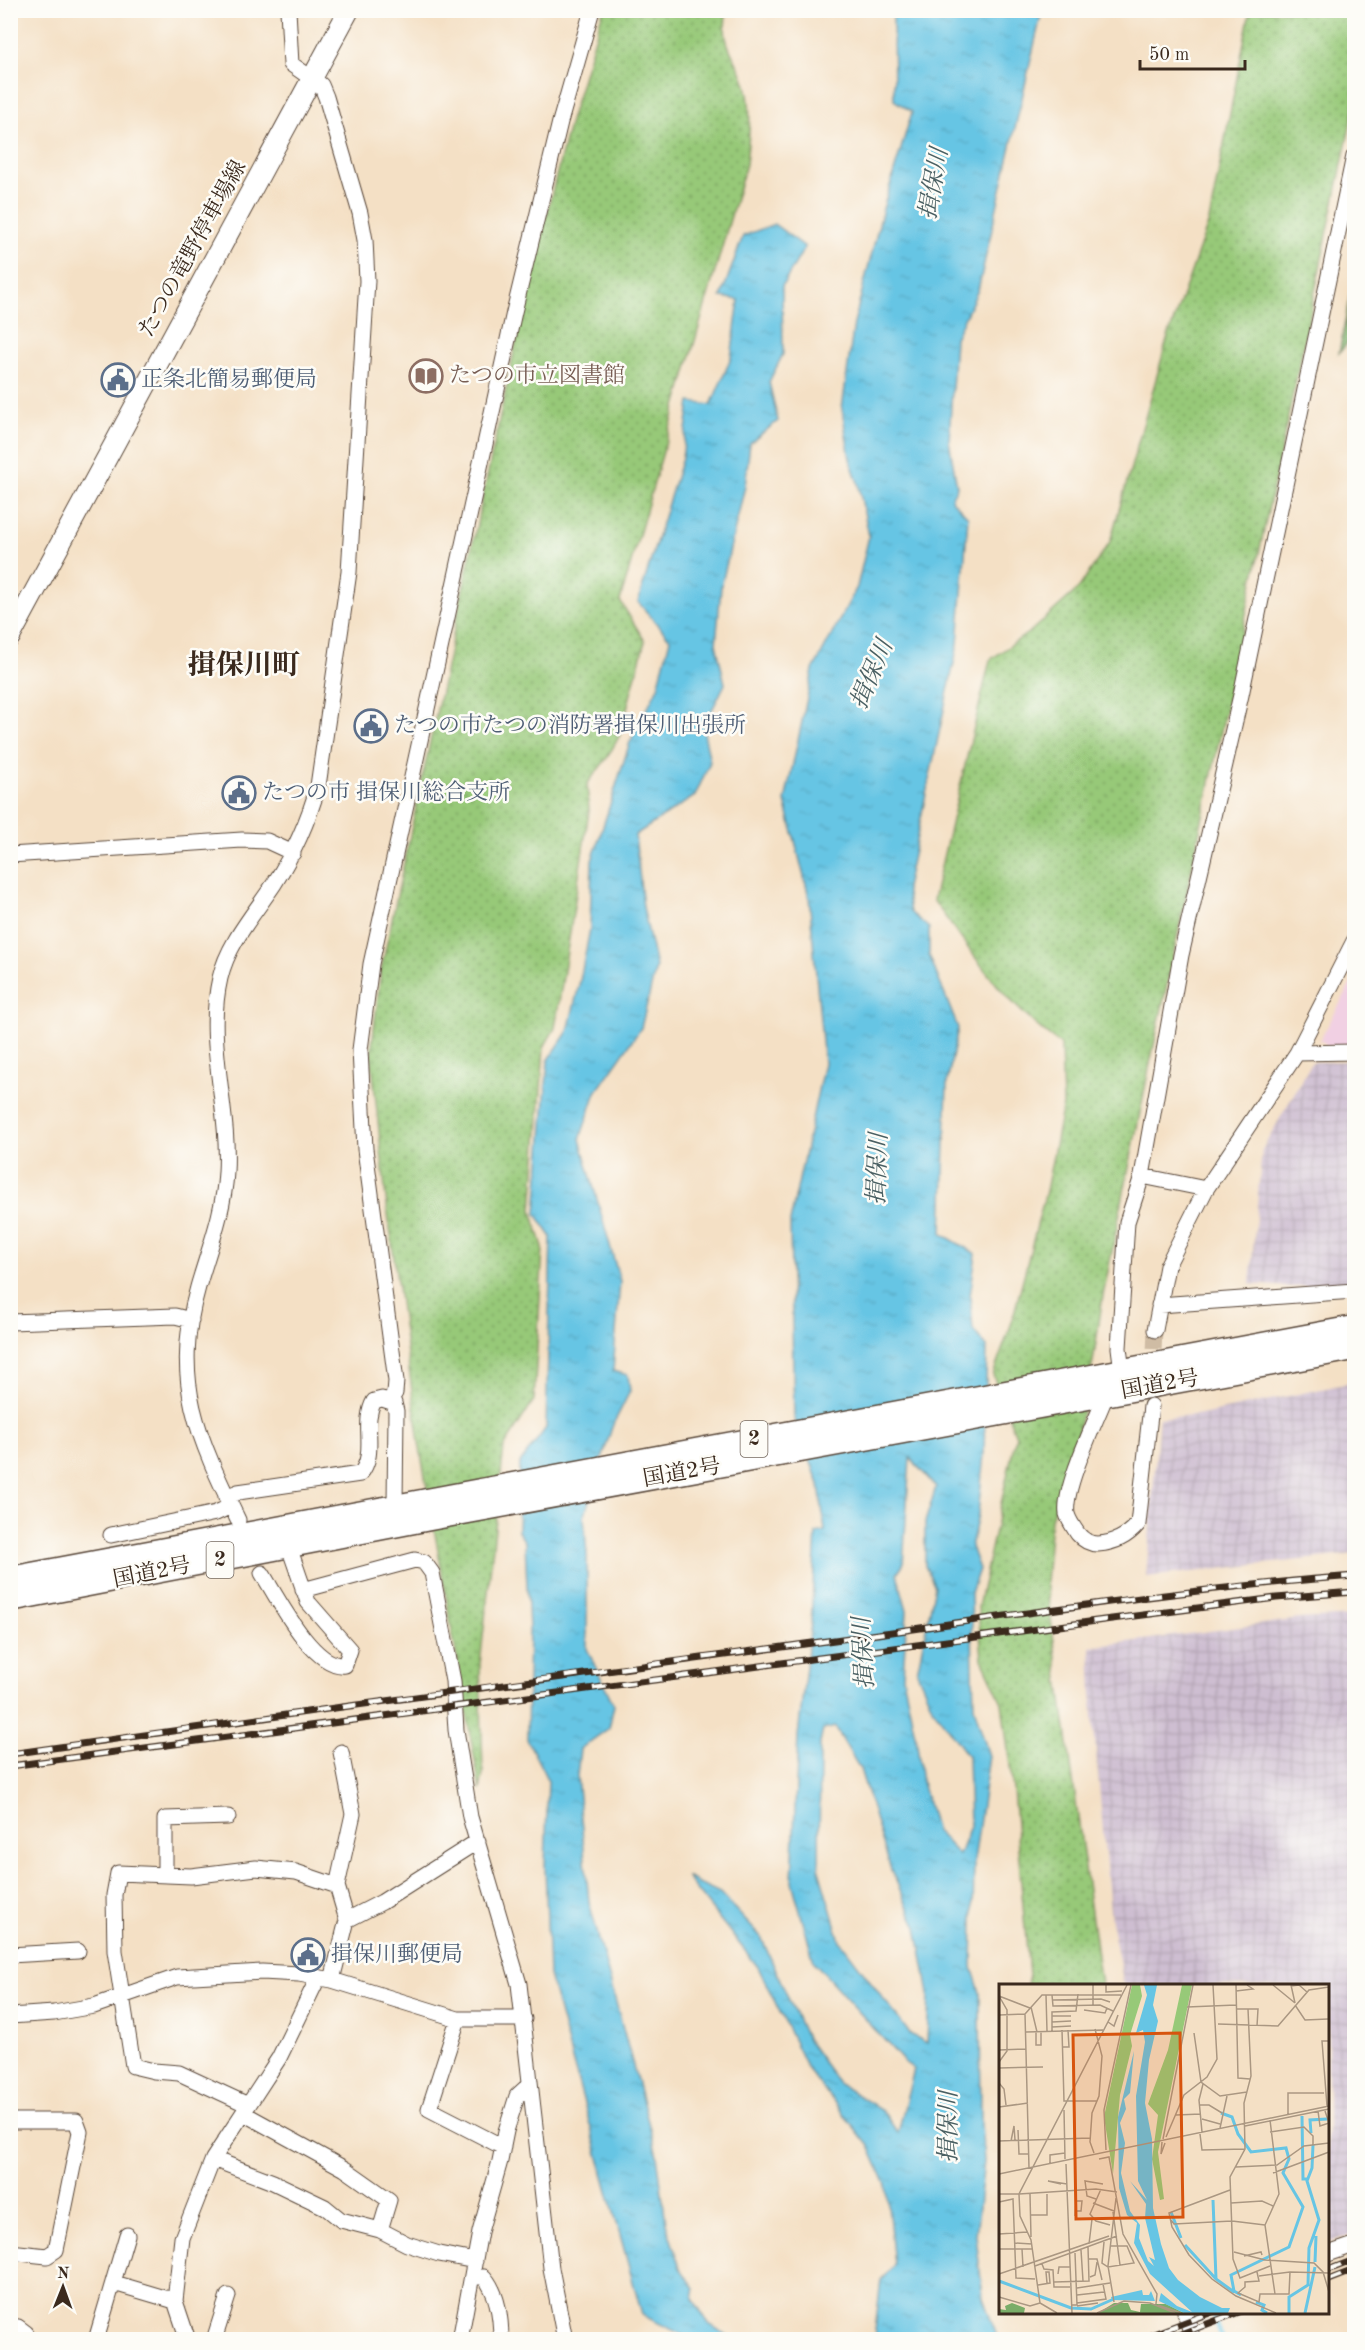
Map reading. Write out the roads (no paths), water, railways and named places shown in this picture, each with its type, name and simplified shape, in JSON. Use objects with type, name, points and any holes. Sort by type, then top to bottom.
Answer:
[{"type":"highway","name":"国道2号","points":[[10,1600],[289,1547],[428,1510],[1081,1389],[1122,1371],[1354,1327]]},
{"type":"highway","name":"国道2号","points":[[1081,1389],[1106,1395],[1354,1349]]},
{"type":"highway","name":"国道2号","points":[[10,1578],[395,1504],[428,1510]]},
{"type":"main road","name":"たつの竜野停車場線","points":[[10,637],[349,10]]},
{"type":"street","points":[[238,1520],[206,1451],[191,1410],[187,1377],[191,1320],[216,1227],[226,1174],[227,1139],[215,1027],[220,977],[244,928],[294,853],[309,818],[318,786],[349,572],[367,281],[365,240],[353,183],[321,85],[313,78],[295,70],[291,64],[288,10]]},
{"type":"street","points":[[389,1400],[395,1392],[396,1381],[365,1149],[361,1061],[371,964],[514,312],[560,122],[592,10]]},
{"type":"street","points":[[1122,1371],[1119,1348],[1127,1222],[1142,1176],[1181,955],[1241,695],[1354,156]]},
{"type":"street","points":[[10,855],[242,840],[267,841],[294,853]]},
{"type":"street","points":[[1155,1330],[1167,1266],[1206,1189],[1297,1053],[1354,941]]},
{"type":"street","points":[[1297,1053],[1354,1052]]},
{"type":"street","points":[[1142,1176],[1206,1189]]},
{"type":"street","points":[[1159,1305],[1354,1291]]},
{"type":"street","points":[[10,1322],[175,1316],[191,1320]]},
{"type":"street","points":[[1106,1395],[1070,1489],[1067,1513],[1072,1526],[1083,1540],[1096,1544],[1114,1542],[1132,1532],[1138,1524],[1151,1406]]},
{"type":"street","points":[[111,1535],[216,1513],[238,1492],[351,1478],[360,1474],[368,1462],[368,1414],[374,1401],[389,1400],[394,1403],[396,1411],[395,1504]]},
{"type":"street","points":[[262,1573],[294,1626],[328,1663],[336,1666],[345,1665],[350,1650],[308,1602],[289,1547]]},
{"type":"street","points":[[303,1590],[416,1560],[424,1562],[432,1573],[453,1681],[466,1790],[478,1841],[519,1984],[551,2268],[565,2340]]},
{"type":"street","points":[[188,2340],[175,2301],[182,2238],[213,2159],[279,2058],[325,1979],[347,1920],[337,1886],[353,1814],[341,1752]]},
{"type":"street","points":[[165,1875],[165,1819],[228,1817]]},
{"type":"street","points":[[347,1920],[382,1902],[478,1841]]},
{"type":"street","points":[[337,1886],[296,1872],[256,1868],[191,1876],[118,1873],[114,1895],[115,1951],[133,2066],[179,2073],[246,2109],[345,2169],[389,2200],[380,2230]]},
{"type":"street","points":[[10,1955],[78,1951]]},
{"type":"street","points":[[10,2016],[54,2013],[94,2006],[177,1977],[262,1972],[299,1974],[325,1979],[458,2019],[524,2019]]},
{"type":"street","points":[[458,2019],[429,2109],[503,2147]]},
{"type":"street","points":[[460,2340],[503,2147],[517,2096],[530,2084]]},
{"type":"street","points":[[10,2121],[76,2121],[80,2132],[56,2250],[47,2256],[10,2252]]},
{"type":"street","points":[[213,2159],[273,2182],[325,2207],[341,2220],[380,2230],[474,2269],[492,2286],[501,2325],[501,2340]]},
{"type":"street","points":[[96,2340],[127,2235]]},
{"type":"street","points":[[1329,2254],[1354,2245]]},
{"type":"street","points":[[114,2283],[175,2301]]},
{"type":"street","points":[[214,2340],[228,2296]]},
{"type":"street","points":[[1185,2314],[1193,2340]]},
{"type":"street","points":[[10,2326],[18,2327],[26,2333],[25,2340]]},
{"type":"water","name":"揖保川","points":[[893,11],[1042,11],[978,290],[955,338],[949,441],[957,487],[951,499],[968,517],[958,644],[906,888],[910,912],[929,928],[929,955],[958,1028],[947,1083],[942,1234],[976,1254],[970,1296],[973,1330],[987,1347],[984,1454],[978,1515],[971,1547],[979,1569],[971,1593],[974,1707],[989,1756],[974,1861],[972,1967],[980,1992],[981,2124],[984,2161],[976,2235],[983,2298],[998,2339],[874,2339],[881,2280],[894,2265],[886,2185],[869,2146],[807,2068],[758,1967],[686,1877],[720,1893],[761,1937],[806,2038],[839,2084],[882,2110],[898,2133],[914,2069],[904,2062],[814,1962],[792,1882],[798,1736],[811,1623],[816,1533],[825,1531],[819,1484],[794,1417],[790,1222],[824,1063],[809,897],[785,801],[813,670],[857,587],[869,536],[858,483],[850,459],[842,409],[854,323],[883,209],[912,112],[894,100]],"holes":[[[910,1458],[936,1487],[925,1522],[925,1566],[935,1586],[917,1672],[932,1707],[968,1756],[970,1826],[959,1855],[936,1831],[922,1782],[917,1744],[903,1677],[907,1610],[897,1574],[903,1565]],[[835,1727],[860,1769],[891,1870],[917,1927],[929,1994],[927,2043],[910,2034],[840,1941],[819,1870],[820,1742],[823,1730]]]},
{"type":"water","points":[[774,224],[805,247],[782,286],[783,354],[769,382],[778,421],[750,443],[745,486],[721,587],[716,644],[725,684],[703,728],[710,762],[695,796],[635,835],[643,907],[656,967],[641,1028],[596,1092],[580,1139],[620,1281],[613,1371],[628,1375],[630,1391],[612,1427],[584,1517],[587,1555],[587,1649],[614,1705],[609,1728],[580,1749],[577,1776],[589,1902],[657,2155],[666,2223],[680,2268],[695,2288],[693,2299],[709,2324],[733,2339],[691,2339],[642,2315],[549,1975],[545,1866],[548,1781],[527,1739],[529,1629],[525,1542],[518,1531],[520,1463],[546,1428],[551,1236],[536,1214],[548,1061],[568,1031],[580,981],[590,929],[592,861],[630,742],[658,687],[670,639],[638,602],[682,458],[690,402],[711,405],[731,358],[739,300],[721,297],[743,236]]},
{"type":"waterway","points":[[1214,2314],[1222,2340]]},
{"type":"tunnel","points":[[1153,1372],[1155,1330]]},
{"type":"railway","points":[[10,1754],[1090,1604],[1222,1588],[1354,1576]]},
{"type":"railway","points":[[10,1766],[1104,1620],[1276,1598],[1354,1592]]},
{"type":"railway","points":[[1329,2270],[1354,2260]]},
{"type":"railway","points":[[1329,2280],[1354,2270]]},
{"type":"railway","points":[[1138,2340],[1207,2314]]},
{"type":"railway","points":[[1165,2340],[1234,2314]]},
{"type":"place","name":"たつの市立図書館","points":[[426,376]]},
{"type":"place","name":"正条北簡易郵便局","points":[[118,380]]},
{"type":"place","name":"たつの市たつの消防署揖保川出張所","points":[[371,726]]},
{"type":"place","name":"たつの市 揖保川総合支所","points":[[239,793]]},
{"type":"place","name":"揖保川郵便局","points":[[308,1955]]},
{"type":"district","name":"揖保川町","points":[[244,667]]}]
